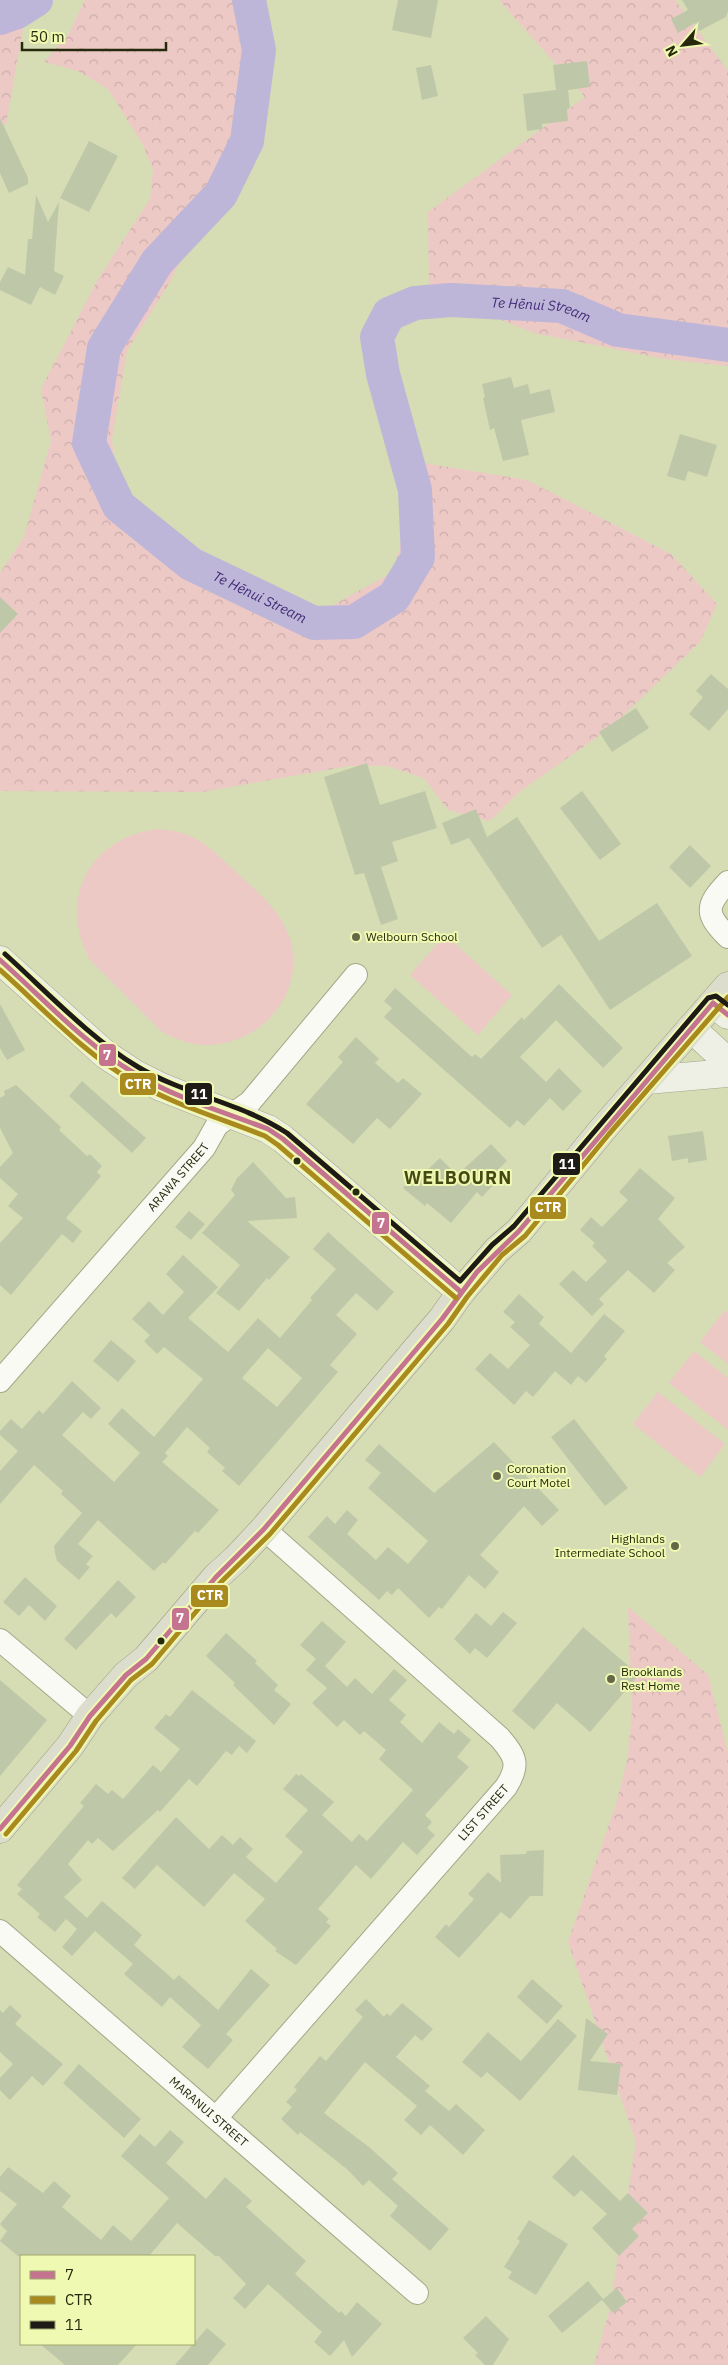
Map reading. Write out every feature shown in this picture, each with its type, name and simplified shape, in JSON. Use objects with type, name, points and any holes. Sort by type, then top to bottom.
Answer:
[{"type":"highway","points":[[0,1829],[70,1746],[90,1716],[126,1675],[146,1659],[216,1577],[264,1529],[442,1319],[461,1292],[498,1250],[519,1231],[691,1028],[723,1001]]},
{"type":"main road","points":[[0,960],[106,1055],[161,1087],[268,1129],[298,1150],[461,1292]]},
{"type":"main road","points":[[691,1028],[728,1062]]},
{"type":"main road","points":[[647,1080],[728,1073]]},
{"type":"street","points":[[728,882],[715,898],[711,918],[728,937]]},
{"type":"street","name":"ARAWA STREET","points":[[0,1382],[204,1148],[217,1125],[250,1102],[356,975]]},
{"type":"street","name":"LIST STREET","points":[[216,2118],[506,1787],[514,1774],[516,1765],[510,1750],[500,1738],[264,1529]]},
{"type":"street","points":[[0,1640],[90,1716]]},
{"type":"street","name":"MARANUI STREET","points":[[0,1932],[417,2293]]},
{"type":"green space","points":[[0,0],[28,0],[6,125],[0,127]]},
{"type":"green space","points":[[85,0],[233,0],[264,21],[253,84],[217,187],[170,282],[127,351],[112,439],[117,490],[147,526],[208,568],[280,600],[326,609],[393,572],[423,463],[527,480],[671,554],[717,604],[700,642],[610,728],[519,792],[490,821],[448,810],[424,778],[387,766],[349,766],[202,792],[0,791],[0,573],[24,537],[51,441],[41,389],[98,279],[150,199],[153,170],[143,145],[108,89],[78,71],[44,62],[68,35]]},
{"type":"green space","points":[[499,0],[675,0],[728,71],[728,366],[665,359],[534,333],[429,291],[428,212],[585,97]]},
{"type":"green space","points":[[157,829],[181,833],[200,841],[208,847],[266,900],[285,926],[293,956],[292,976],[286,995],[276,1011],[262,1025],[246,1036],[227,1043],[207,1045],[189,1043],[172,1037],[161,1031],[90,960],[81,938],[77,915],[79,895],[86,875],[97,859],[113,845],[133,835]]},
{"type":"green space","points":[[445,935],[512,995],[478,1035],[410,975]]},
{"type":"green space","points":[[725,1310],[728,1312],[728,1364],[700,1342]]},
{"type":"green space","points":[[694,1351],[728,1378],[728,1430],[669,1383]]},
{"type":"green space","points":[[658,1392],[725,1444],[700,1477],[633,1424]]},
{"type":"green space","points":[[628,1607],[708,1675],[728,1753],[728,2365],[594,2365],[610,2308],[636,2142],[568,1942],[616,1804],[628,1757],[632,1709]]},
{"type":"building","points":[[398,0],[438,0],[431,38],[392,30]]},
{"type":"building","points":[[682,0],[728,0],[728,11],[726,17],[699,31],[695,23],[678,33],[671,19],[688,10]]},
{"type":"building","points":[[587,61],[590,87],[568,90],[570,108],[567,109],[568,121],[542,124],[542,129],[527,131],[523,94],[556,90],[553,65]]},
{"type":"building","points":[[431,65],[438,96],[422,100],[416,68]]},
{"type":"building","points":[[0,118],[28,178],[28,184],[9,193],[0,173]]},
{"type":"building","points":[[89,141],[118,156],[89,212],[60,198]]},
{"type":"building","points":[[36,195],[48,222],[59,202],[54,271],[64,276],[55,295],[40,287],[31,305],[0,290],[0,282],[8,267],[25,275],[28,239],[32,239]]},
{"type":"building","points":[[511,377],[514,388],[528,384],[530,394],[550,389],[555,412],[521,420],[529,455],[503,461],[494,428],[490,430],[482,384]]},
{"type":"building","points":[[680,434],[717,445],[707,477],[688,471],[685,481],[667,476]]},
{"type":"building","points":[[0,597],[18,614],[0,633]]},
{"type":"building","points":[[711,674],[728,689],[728,709],[709,731],[689,714],[703,697],[696,691]]},
{"type":"building","points":[[636,708],[649,728],[612,752],[599,732]]},
{"type":"building","points":[[367,763],[380,805],[425,791],[437,828],[392,842],[398,861],[381,867],[398,919],[381,925],[364,873],[355,875],[324,777]]},
{"type":"building","points":[[582,791],[621,844],[600,860],[560,808]]},
{"type":"building","points":[[476,809],[487,837],[517,817],[599,941],[657,903],[692,956],[610,1010],[561,935],[542,948],[469,838],[451,845],[442,823]]},
{"type":"building","points":[[690,845],[711,866],[690,888],[669,867]]},
{"type":"building","points":[[559,984],[623,1048],[603,1068],[556,1020],[520,1057],[546,1082],[559,1068],[582,1091],[563,1111],[550,1098],[524,1126],[517,1120],[510,1128],[384,1017],[392,1008],[384,1001],[395,988],[472,1057],[475,1054],[481,1059],[522,1017],[524,1020]]},
{"type":"building","points":[[0,1004],[25,1050],[7,1060],[0,1048]]},
{"type":"building","points":[[356,1037],[379,1059],[375,1063],[398,1083],[403,1078],[422,1094],[390,1129],[377,1118],[353,1144],[306,1104],[343,1062],[338,1057]]},
{"type":"building","points":[[82,1081],[146,1138],[132,1153],[69,1096]]},
{"type":"building","points":[[16,1085],[61,1127],[59,1130],[87,1156],[90,1154],[102,1166],[97,1172],[101,1176],[66,1218],[82,1231],[73,1243],[62,1234],[11,1295],[0,1285],[0,1243],[23,1218],[8,1206],[18,1194],[0,1178],[0,1167],[13,1153],[0,1128],[0,1098],[5,1095],[4,1091]]},
{"type":"building","points":[[703,1131],[707,1160],[688,1163],[688,1158],[672,1161],[668,1136]]},
{"type":"building","points":[[491,1144],[507,1161],[490,1177],[496,1182],[482,1197],[477,1192],[451,1223],[427,1203],[425,1206],[403,1188],[418,1171],[422,1175],[440,1158],[457,1175]]},
{"type":"building","points":[[253,1162],[286,1198],[295,1197],[297,1218],[247,1221],[290,1257],[269,1280],[267,1278],[239,1311],[216,1293],[240,1265],[202,1233],[235,1195],[231,1190],[237,1178]]},
{"type":"building","points":[[640,1168],[675,1198],[658,1219],[685,1247],[667,1263],[675,1270],[654,1293],[628,1270],[599,1299],[604,1304],[592,1316],[559,1284],[573,1270],[586,1282],[607,1261],[592,1246],[595,1243],[580,1230],[591,1217],[602,1227],[628,1200],[619,1192]]},
{"type":"building","points":[[189,1211],[205,1224],[191,1240],[175,1227]]},
{"type":"building","points":[[328,1232],[394,1292],[377,1311],[356,1293],[336,1315],[357,1334],[330,1365],[338,1372],[239,1486],[222,1471],[225,1468],[207,1452],[210,1448],[187,1427],[165,1453],[168,1456],[162,1462],[219,1510],[198,1533],[195,1531],[165,1564],[163,1562],[154,1571],[98,1520],[78,1544],[93,1556],[86,1564],[90,1567],[79,1580],[57,1561],[55,1553],[54,1546],[82,1513],[61,1494],[63,1491],[34,1465],[0,1504],[0,1471],[18,1451],[0,1435],[0,1431],[11,1419],[22,1429],[39,1410],[43,1414],[72,1381],[101,1408],[91,1419],[83,1412],[62,1435],[114,1482],[140,1453],[108,1424],[122,1408],[154,1437],[203,1379],[164,1347],[157,1354],[144,1341],[150,1335],[132,1319],[149,1301],[163,1315],[184,1292],[166,1274],[183,1255],[218,1287],[188,1318],[228,1352],[258,1318],[280,1338],[312,1300],[310,1298],[336,1269],[313,1249]],"holes":[[[268,1348],[302,1378],[277,1407],[242,1378]]]},
{"type":"building","points":[[519,1294],[544,1317],[539,1324],[571,1353],[604,1314],[625,1331],[604,1356],[607,1359],[586,1383],[578,1376],[571,1385],[555,1371],[533,1397],[526,1391],[514,1405],[475,1369],[490,1353],[508,1369],[530,1345],[510,1327],[515,1322],[503,1312]]},
{"type":"building","points":[[111,1340],[136,1361],[118,1382],[93,1361]]},
{"type":"building","points":[[574,1419],[628,1488],[605,1506],[551,1437]]},
{"type":"building","points":[[494,1442],[559,1510],[542,1526],[524,1506],[480,1555],[499,1572],[485,1589],[469,1575],[442,1609],[439,1607],[429,1618],[398,1588],[392,1595],[387,1591],[379,1600],[308,1537],[327,1516],[335,1524],[347,1510],[358,1520],[347,1534],[376,1560],[388,1547],[408,1564],[428,1541],[368,1488],[381,1473],[365,1460],[379,1444],[434,1493]]},
{"type":"building","points":[[25,1577],[57,1606],[45,1621],[29,1605],[19,1616],[3,1602]]},
{"type":"building","points":[[118,1580],[136,1597],[116,1618],[111,1613],[76,1650],[64,1639]]},
{"type":"building","points":[[503,1612],[517,1623],[487,1658],[475,1648],[470,1654],[454,1639],[476,1613],[491,1626]]},
{"type":"building","points":[[322,1621],[346,1642],[325,1666],[347,1687],[355,1678],[372,1694],[394,1669],[407,1680],[389,1700],[406,1715],[400,1722],[422,1743],[439,1722],[454,1734],[458,1729],[471,1740],[457,1757],[469,1767],[425,1815],[432,1822],[427,1828],[435,1835],[417,1855],[403,1842],[371,1879],[356,1865],[318,1909],[329,1919],[326,1922],[331,1926],[296,1965],[275,1951],[277,1949],[245,1921],[265,1899],[234,1873],[204,1907],[157,1865],[135,1889],[122,1878],[176,1817],[209,1849],[222,1835],[233,1845],[240,1837],[253,1849],[246,1857],[276,1883],[303,1852],[285,1836],[308,1810],[283,1789],[296,1774],[299,1776],[301,1774],[334,1802],[322,1815],[352,1842],[359,1834],[367,1841],[413,1790],[379,1759],[386,1750],[364,1731],[360,1735],[344,1720],[337,1727],[312,1703],[327,1688],[306,1670],[316,1659],[300,1645]]},
{"type":"building","name":"Brooklands Rest Home","points":[[583,1627],[639,1675],[590,1732],[557,1703],[534,1730],[512,1711]]},
{"type":"building","points":[[226,1633],[257,1661],[255,1663],[278,1685],[274,1690],[291,1704],[274,1725],[233,1685],[235,1683],[206,1656]]},
{"type":"building","points":[[0,1680],[47,1720],[0,1776]]},
{"type":"building","points":[[192,1690],[256,1741],[247,1753],[239,1746],[232,1755],[226,1751],[197,1786],[189,1779],[160,1812],[158,1810],[113,1851],[98,1838],[92,1844],[88,1840],[68,1864],[82,1880],[64,1897],[87,1918],[102,1901],[142,1935],[134,1945],[174,1980],[179,1975],[218,2010],[251,1969],[270,1985],[226,2034],[233,2040],[208,2069],[182,2047],[201,2025],[170,1997],[162,2007],[124,1974],[133,1964],[95,1931],[72,1956],[62,1947],[77,1929],[66,1919],[55,1932],[37,1917],[40,1914],[17,1894],[22,1889],[17,1885],[84,1806],[80,1803],[96,1784],[108,1794],[112,1790],[123,1799],[153,1765],[161,1772],[180,1749],[154,1728],[166,1714],[170,1717]]},
{"type":"building","points":[[544,1850],[543,1896],[530,1896],[510,1919],[501,1912],[459,1958],[435,1937],[446,1924],[449,1927],[474,1899],[468,1894],[488,1872],[501,1883],[500,1855],[526,1854],[527,1851]]},
{"type":"building","points":[[532,1979],[563,2006],[547,2024],[517,1997]]},
{"type":"building","points":[[366,1999],[384,2017],[387,2013],[390,2016],[402,2003],[433,2029],[422,2041],[415,2035],[396,2057],[430,2086],[425,2091],[449,2111],[456,2104],[485,2130],[463,2155],[430,2125],[421,2135],[404,2120],[417,2106],[365,2062],[324,2113],[369,2147],[398,2173],[392,2179],[449,2229],[430,2251],[390,2216],[398,2206],[369,2180],[363,2186],[348,2170],[300,2132],[298,2135],[281,2119],[292,2107],[286,2102],[297,2090],[294,2087],[320,2056],[326,2061],[363,2017],[355,2010]]},
{"type":"building","points":[[10,2005],[22,2016],[15,2024],[63,2064],[43,2086],[32,2076],[10,2100],[0,2090],[0,2078],[13,2064],[0,2052],[0,2010],[3,2013]]},
{"type":"building","points":[[586,2018],[608,2034],[590,2061],[621,2064],[617,2095],[578,2090]]},
{"type":"building","points":[[558,2019],[577,2036],[520,2101],[487,2072],[481,2078],[462,2062],[488,2032],[521,2061]]},
{"type":"building","points":[[79,2064],[141,2119],[124,2138],[63,2083]]},
{"type":"building","points":[[170,2130],[184,2142],[166,2163],[206,2199],[225,2177],[252,2201],[246,2207],[306,2261],[295,2274],[339,2313],[341,2311],[346,2316],[357,2302],[382,2324],[352,2357],[344,2340],[330,2356],[314,2342],[322,2332],[268,2284],[245,2309],[233,2298],[246,2284],[219,2256],[215,2256],[177,2223],[150,2255],[18,2256],[0,2241],[7,2231],[0,2224],[17,2204],[0,2191],[0,2177],[8,2167],[43,2193],[54,2181],[71,2196],[62,2207],[101,2240],[113,2225],[131,2241],[169,2198],[121,2156],[140,2134],[155,2147]]},
{"type":"building","points":[[573,2155],[620,2201],[628,2193],[648,2213],[632,2229],[639,2236],[619,2256],[592,2228],[607,2214],[581,2190],[574,2197],[552,2177]]},
{"type":"building","points":[[529,2220],[568,2244],[536,2295],[508,2278],[512,2272],[504,2267],[520,2241],[517,2239]]},
{"type":"building","points":[[588,2281],[603,2299],[562,2333],[548,2316]]},
{"type":"building","points":[[617,2288],[627,2302],[613,2313],[602,2300]]},
{"type":"building","points":[[486,2316],[509,2339],[493,2365],[485,2365],[475,2355],[478,2353],[463,2338]]},
{"type":"building","points":[[207,2328],[226,2344],[208,2365],[175,2365],[192,2345],[195,2345],[195,2342]]},
{"type":"building","points":[[41,2345],[136,2345],[118,2365],[65,2365]]},
{"type":"waterway","name":"Te Hēnui Stream","points":[[0,18],[17,12],[36,0]]},
{"type":"waterway","name":"Te Hēnui Stream","points":[[249,0],[259,50],[247,141],[221,194],[157,262],[104,348],[89,443],[119,506],[191,564],[314,623],[354,622],[394,597],[418,557],[415,490],[383,374],[377,337],[389,314],[415,303],[451,300],[562,306],[618,330],[728,345]]},
{"type":"transit line","name":"11","points":[[5,954],[69,1014],[120,1056],[156,1077],[251,1114],[287,1133],[460,1281],[492,1245],[514,1226],[708,998],[716,996],[728,1005]]},
{"type":"transit line","name":"7","points":[[0,960],[81,1035],[134,1073],[166,1090],[268,1129],[283,1139],[461,1292]]},
{"type":"transit line","name":"CTR","points":[[0,970],[79,1043],[113,1069],[147,1089],[265,1136],[278,1145],[456,1298]]},
{"type":"transit line","name":"CTR","points":[[6,1834],[76,1751],[96,1721],[131,1680],[152,1664],[221,1582],[270,1534],[448,1324],[467,1297],[502,1255],[525,1236],[609,1134],[728,997]]},
{"type":"transit line","name":"7","points":[[0,1829],[70,1746],[90,1716],[126,1675],[146,1659],[216,1577],[264,1529],[442,1319],[477,1272],[519,1231],[713,1003],[728,1015]]},
{"type":"place","name":"Welbourn School","points":[[356,937]]},
{"type":"place","name":"Coronation Court Motel","points":[[497,1476]]},
{"type":"place","name":"Highlands Intermediate School","points":[[675,1546]]},
{"type":"place","name":"Brooklands Rest Home","points":[[611,1679]]},
{"type":"district","name":"WELBOURN","points":[[458,1178]]}]
